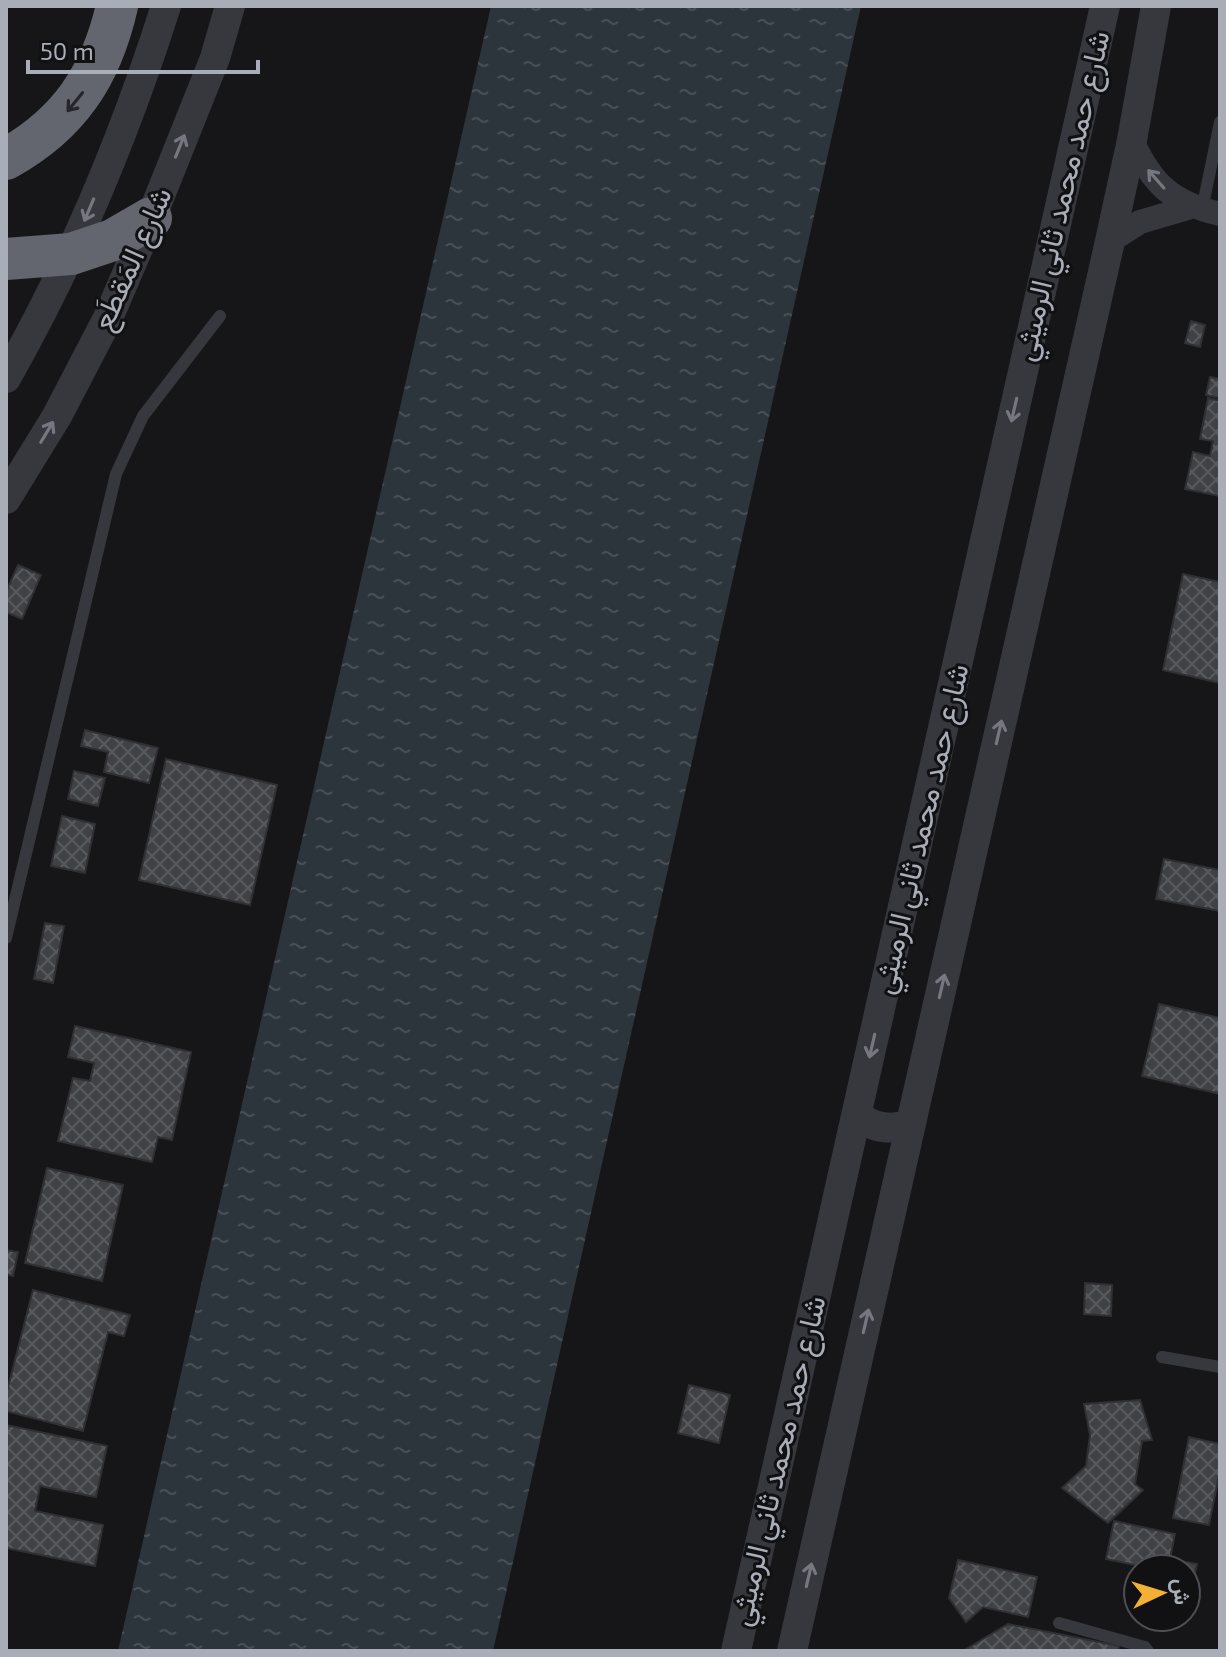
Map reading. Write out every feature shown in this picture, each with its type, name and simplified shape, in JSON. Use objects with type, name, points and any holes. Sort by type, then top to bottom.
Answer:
[{"type":"highway","points":[[6,159],[35,141],[80,96],[97,69],[117,6]]},
{"type":"highway","points":[[6,259],[71,254],[113,240],[151,218]]},
{"type":"street","name":"شارع المَقطَع","points":[[6,378],[71,254],[121,135],[166,6]]},
{"type":"street","name":"شارع المَقطَع","points":[[6,499],[57,416],[108,318],[215,58],[230,6]]},
{"type":"street","name":"شارع حمد محمد ثاني الرميثي","points":[[736,1651],[1105,6]]},
{"type":"street","name":"شارع حمد محمد ثاني الرميثي","points":[[792,1651],[1110,241],[1156,6]]},
{"type":"street","points":[[1132,140],[1149,172],[1161,186],[1204,210]]},
{"type":"street","points":[[1110,241],[1140,222],[1204,210]]},
{"type":"street","points":[[856,1115],[866,1122],[888,1129],[911,1124]]},
{"type":"lane","points":[[1204,210],[1220,122]]},
{"type":"lane","points":[[6,938],[116,474],[143,416],[220,316]]},
{"type":"lane","points":[[1162,1357],[1220,1367]]},
{"type":"lane","points":[[1059,1623],[1145,1647],[1148,1651]]},
{"type":"water","points":[[491,6],[861,6],[493,1651],[118,1651]]},
{"type":"building","points":[[1191,321],[1205,325],[1200,347],[1185,343]]},
{"type":"building","points":[[1210,377],[1220,379],[1220,398],[1206,395]]},
{"type":"building","points":[[1208,398],[1220,401],[1220,496],[1185,489],[1193,452],[1210,456],[1213,441],[1200,439]]},
{"type":"building","points":[[18,565],[41,575],[22,619],[6,612],[6,592]]},
{"type":"building","points":[[1183,574],[1220,582],[1220,683],[1163,670]]},
{"type":"building","points":[[85,730],[158,748],[149,783],[104,772],[108,752],[81,746]]},
{"type":"building","points":[[166,759],[277,785],[250,905],[139,880]]},
{"type":"building","points":[[74,771],[105,778],[98,806],[68,799]]},
{"type":"building","points":[[62,816],[95,824],[85,873],[51,866]]},
{"type":"building","points":[[1164,859],[1220,870],[1220,911],[1156,899]]},
{"type":"building","points":[[45,923],[64,926],[53,983],[34,979]]},
{"type":"building","points":[[1159,1004],[1220,1018],[1220,1094],[1142,1076]]},
{"type":"building","points":[[75,1026],[191,1052],[172,1140],[158,1137],[152,1162],[58,1141],[73,1078],[90,1081],[94,1063],[68,1057]]},
{"type":"building","points":[[47,1168],[123,1185],[102,1281],[25,1263]]},
{"type":"building","points":[[6,1250],[18,1252],[13,1276],[6,1274]]},
{"type":"building","points":[[1085,1283],[1112,1285],[1111,1316],[1084,1314]]},
{"type":"building","points":[[33,1290],[130,1315],[124,1336],[108,1332],[83,1431],[6,1411],[6,1395]]},
{"type":"building","points":[[689,1385],[730,1395],[719,1443],[678,1433]]},
{"type":"building","points":[[1140,1400],[1152,1440],[1142,1441],[1135,1484],[1143,1490],[1108,1523],[1062,1488],[1086,1466],[1090,1435],[1084,1404]]},
{"type":"building","points":[[6,1425],[107,1446],[96,1497],[40,1486],[35,1511],[103,1525],[95,1566],[6,1548]]},
{"type":"building","points":[[1189,1437],[1220,1444],[1220,1470],[1209,1525],[1173,1518]]},
{"type":"building","points":[[1114,1521],[1175,1534],[1171,1553],[1122,1553],[1122,1562],[1106,1559]]},
{"type":"building","points":[[958,1560],[1037,1577],[1028,1617],[983,1607],[966,1622],[949,1598]]},
{"type":"building","points":[[1008,1624],[1119,1646],[1118,1651],[963,1651]]}]
